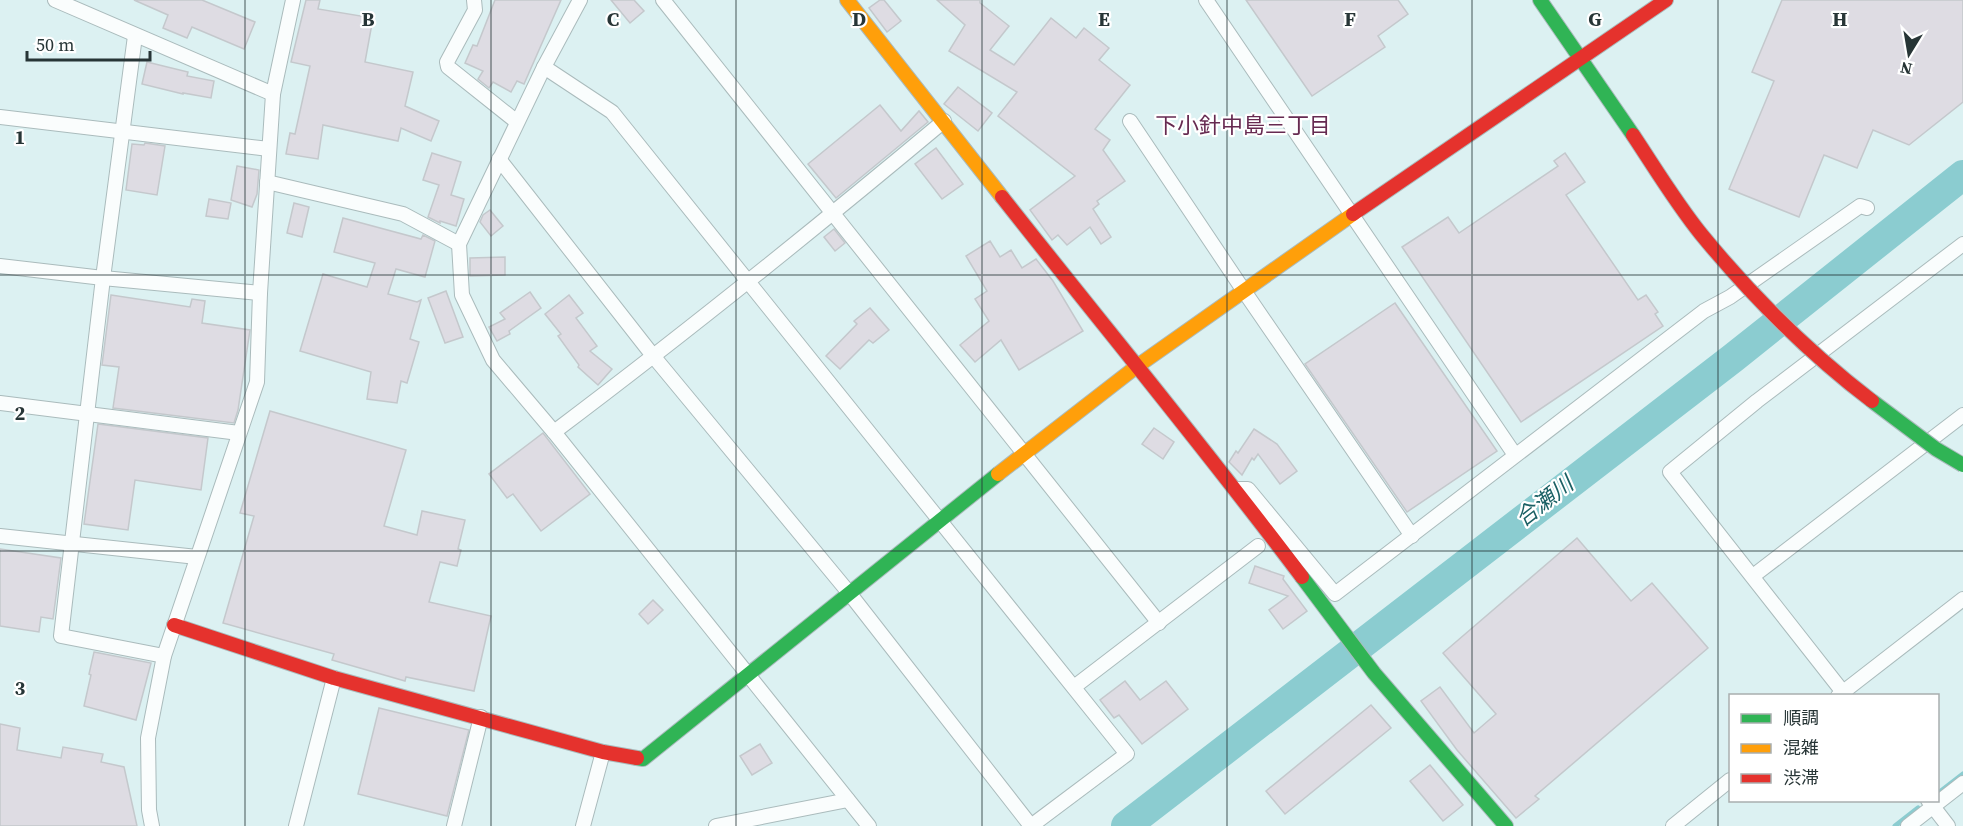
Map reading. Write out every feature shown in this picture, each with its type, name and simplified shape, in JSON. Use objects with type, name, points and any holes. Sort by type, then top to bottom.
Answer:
[{"type":"street","points":[[55,0],[273,94]]},
{"type":"street","points":[[152,826],[149,810],[148,738],[164,656],[257,382],[260,293],[273,94],[293,0]]},
{"type":"street","points":[[474,0],[475,10],[447,62],[448,67],[517,122]]},
{"type":"street","points":[[580,0],[544,67],[459,244],[462,295],[493,360],[554,432],[869,826]]},
{"type":"street","points":[[663,0],[1159,623]]},
{"type":"street","points":[[846,0],[1136,367],[1236,489],[1374,673],[1506,826]]},
{"type":"street","points":[[1206,0],[1515,455]]},
{"type":"street","points":[[1540,0],[1700,233],[1763,303],[1836,373],[1936,449],[1963,465]]},
{"type":"street","points":[[174,624],[334,678],[603,752],[643,759],[940,520],[1136,367],[1666,0]]},
{"type":"street","points":[[135,36],[103,278],[61,636],[164,656]]},
{"type":"street","points":[[499,159],[654,357],[850,594],[1031,826],[1126,754],[612,112],[544,67]]},
{"type":"street","points":[[0,117],[269,149]]},
{"type":"street","points":[[1130,120],[1412,536]]},
{"type":"street","points":[[554,432],[654,357],[944,122]]},
{"type":"street","points":[[267,182],[403,214],[459,244]]},
{"type":"street","points":[[1236,489],[1248,489],[1335,594],[1704,311],[1730,297],[1860,206],[1867,208]]},
{"type":"street","points":[[1963,244],[1757,401],[1670,472],[1753,576],[1842,694],[1963,599]]},
{"type":"street","points":[[0,266],[260,293]]},
{"type":"street","points":[[0,403],[238,434]]},
{"type":"street","points":[[1753,576],[1963,415]]},
{"type":"street","points":[[0,536],[197,557]]},
{"type":"street","points":[[1074,687],[1258,546]]},
{"type":"street","points":[[296,826],[334,678]]},
{"type":"street","points":[[454,826],[481,717]]},
{"type":"street","points":[[583,826],[603,752]]},
{"type":"street","points":[[1672,826],[1729,782]]},
{"type":"street","points":[[1939,798],[1963,783]]},
{"type":"street","points":[[717,826],[848,800]]},
{"type":"street","points":[[1908,826],[1931,803],[1948,826]]},
{"type":"building","points":[[134,0],[202,0],[255,22],[244,49],[192,27],[187,38],[163,28],[168,15]]},
{"type":"building","points":[[306,0],[320,0],[318,9],[373,18],[365,62],[413,72],[405,106],[439,121],[431,141],[401,128],[398,141],[323,125],[318,159],[286,154],[290,133],[295,134],[310,66],[291,62]]},
{"type":"building","points":[[495,0],[561,0],[524,84],[517,81],[511,92],[493,82],[489,88],[478,79],[483,71],[465,63],[473,45],[477,46]]},
{"type":"building","points":[[611,0],[634,0],[644,11],[630,23]]},
{"type":"building","points":[[880,0],[884,0],[901,21],[887,32],[869,8]]},
{"type":"building","points":[[937,0],[980,0],[980,3],[1009,26],[990,50],[1014,65],[1051,18],[1076,38],[1084,28],[1109,48],[1099,60],[1130,85],[1095,129],[1110,140],[1103,150],[1125,181],[1097,201],[1099,204],[1093,209],[1111,237],[1101,244],[1090,227],[1067,245],[1058,235],[1052,240],[1030,210],[1075,176],[998,116],[1017,92],[949,51],[965,25]]},
{"type":"building","points":[[1246,0],[1398,0],[1408,14],[1378,36],[1385,47],[1312,96]]},
{"type":"building","points":[[1782,0],[1963,0],[1963,102],[1909,145],[1873,130],[1857,168],[1824,155],[1799,217],[1729,189],[1774,81],[1752,72]]},
{"type":"building","points":[[147,62],[188,72],[187,76],[214,81],[211,98],[142,84]]},
{"type":"building","points":[[958,87],[992,113],[978,131],[944,104]]},
{"type":"building","points":[[880,105],[901,131],[919,111],[928,122],[836,198],[808,164]]},
{"type":"building","points":[[145,143],[165,146],[157,195],[126,190],[132,144],[144,145]]},
{"type":"building","points":[[936,148],[963,184],[942,199],[915,164]]},
{"type":"building","points":[[432,153],[461,162],[451,195],[464,199],[456,226],[440,221],[440,223],[428,217],[439,185],[423,180]]},
{"type":"building","points":[[1565,153],[1585,182],[1566,195],[1638,300],[1646,295],[1658,312],[1655,314],[1663,326],[1521,422],[1402,247],[1448,217],[1459,233],[1558,166],[1554,161]]},
{"type":"building","points":[[237,166],[259,170],[257,194],[252,207],[231,200]]},
{"type":"building","points":[[209,199],[231,203],[228,219],[206,216]]},
{"type":"building","points":[[294,203],[309,207],[302,237],[287,233]]},
{"type":"building","points":[[490,210],[503,226],[491,236],[480,222],[483,215]]},
{"type":"building","points":[[343,218],[421,239],[423,235],[435,241],[425,277],[396,269],[388,294],[417,302],[421,300],[410,339],[419,342],[407,383],[401,381],[397,403],[367,399],[371,372],[300,351],[323,274],[367,287],[375,263],[334,252]]},
{"type":"building","points":[[834,229],[845,243],[835,251],[824,237]]},
{"type":"building","points":[[990,241],[1000,257],[1011,250],[1022,268],[1036,259],[1053,281],[1083,331],[1019,370],[1001,340],[975,362],[960,345],[989,321],[975,299],[987,291],[966,256]]},
{"type":"building","points":[[505,257],[505,275],[470,276],[470,258]]},
{"type":"building","points":[[446,291],[463,337],[445,343],[428,298]]},
{"type":"building","points":[[530,292],[541,308],[509,331],[510,334],[497,341],[489,327],[505,319],[500,313]]},
{"type":"building","points":[[111,295],[190,307],[192,299],[205,301],[202,323],[250,330],[234,423],[113,408],[119,367],[102,365]]},
{"type":"building","points":[[569,295],[583,313],[576,318],[597,346],[590,351],[612,369],[598,385],[578,367],[579,365],[558,336],[561,334],[545,314]]},
{"type":"building","points":[[1395,303],[1497,451],[1407,512],[1305,364]]},
{"type":"building","points":[[870,308],[889,330],[873,343],[869,340],[840,369],[826,356],[857,324],[854,321]]},
{"type":"building","points":[[270,411],[406,450],[384,526],[417,535],[422,511],[465,520],[458,549],[461,550],[457,566],[440,562],[429,602],[491,616],[474,691],[406,677],[405,681],[332,660],[334,654],[223,623],[254,516],[240,513]]},
{"type":"building","points":[[98,424],[208,438],[201,490],[135,480],[128,530],[84,524]]},
{"type":"building","points":[[1154,428],[1174,442],[1163,459],[1142,444]]},
{"type":"building","points":[[1254,429],[1277,444],[1297,471],[1280,484],[1258,454],[1254,460],[1252,458],[1242,475],[1229,462]]},
{"type":"building","points":[[543,433],[590,494],[541,531],[513,494],[507,498],[489,474]]},
{"type":"building","points":[[1577,538],[1631,601],[1652,583],[1708,648],[1535,796],[1539,799],[1516,818],[1457,750],[1421,701],[1440,687],[1474,733],[1496,714],[1443,653]]},
{"type":"building","points":[[0,549],[61,558],[53,619],[41,617],[39,632],[0,626]]},
{"type":"building","points":[[1255,566],[1284,576],[1283,579],[1307,611],[1283,629],[1269,610],[1288,596],[1249,583]]},
{"type":"building","points":[[653,600],[663,610],[648,624],[639,614]]},
{"type":"building","points":[[94,652],[151,663],[136,720],[84,706]]},
{"type":"building","points":[[1125,681],[1140,700],[1166,681],[1188,709],[1142,744],[1119,715],[1114,718],[1100,700]]},
{"type":"building","points":[[1371,705],[1391,728],[1285,814],[1266,791]]},
{"type":"building","points":[[379,708],[469,730],[447,816],[358,794]]},
{"type":"building","points":[[0,724],[20,728],[17,750],[61,758],[63,747],[103,754],[101,762],[124,767],[137,826],[0,826]]},
{"type":"building","points":[[760,744],[772,763],[752,775],[740,756]]},
{"type":"building","points":[[1430,765],[1463,805],[1443,821],[1410,781]]},
{"type":"waterway","name":"合瀬川","points":[[1126,826],[1733,358],[1963,175]]},
{"type":"waterway","points":[[1941,791],[1963,774]]},
{"type":"waterway","points":[[1895,826],[1918,808]]},
{"type":"traffic: fast","points":[[1540,0],[1633,135]]},
{"type":"traffic: fast","points":[[1872,401],[1936,449],[1963,465]]},
{"type":"traffic: fast","points":[[637,758],[643,759],[998,474]]},
{"type":"traffic: fast","points":[[1302,577],[1374,673],[1506,826]]},
{"type":"traffic: slow","points":[[847,0],[1002,197]]},
{"type":"traffic: slow","points":[[998,474],[1136,367],[1353,214]]},
{"type":"traffic: jam","points":[[1353,214],[1666,0]]},
{"type":"traffic: jam","points":[[1633,135],[1674,198],[1720,257],[1803,343],[1872,401]]},
{"type":"traffic: jam","points":[[1002,197],[1302,577]]},
{"type":"traffic: jam","points":[[174,625],[334,678],[603,752],[637,758]]},
{"type":"district","name":"下小針中島三丁目","points":[[1243,125]]}]
